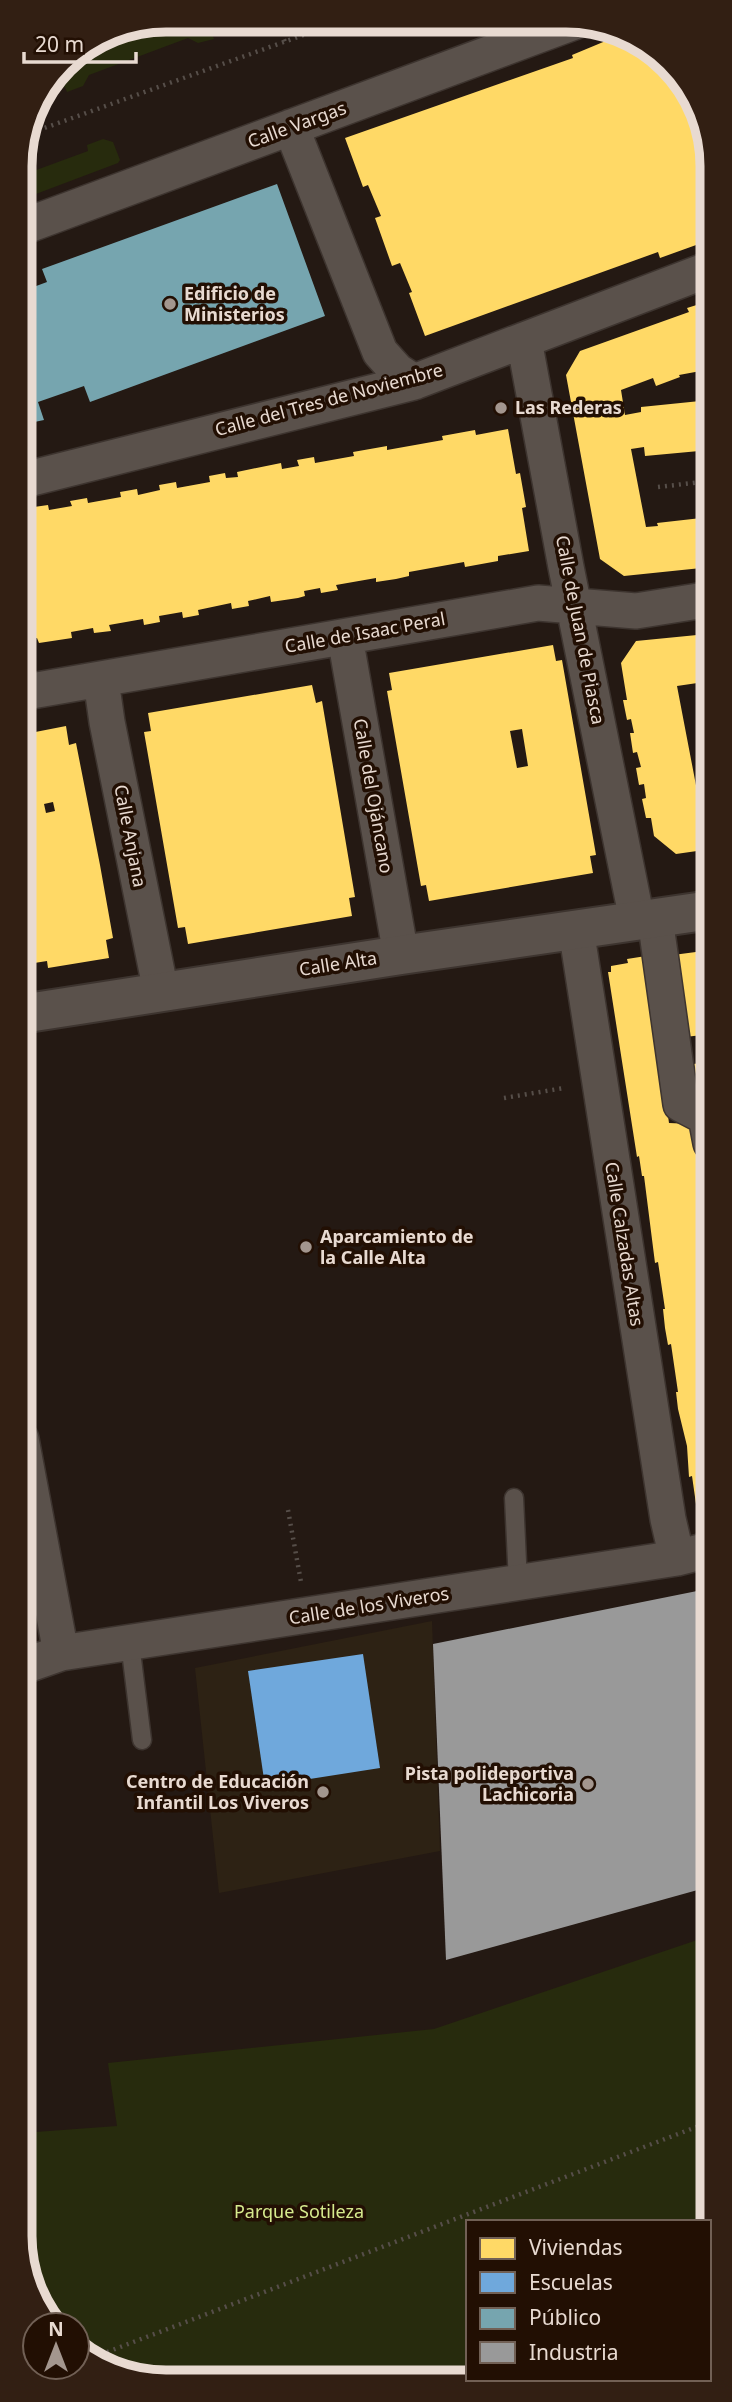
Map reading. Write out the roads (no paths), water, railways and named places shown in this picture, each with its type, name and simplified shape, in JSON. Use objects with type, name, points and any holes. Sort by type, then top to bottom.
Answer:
[{"type":"street","name":"Calle Vargas","points":[[32,224],[546,32]]},
{"type":"street","points":[[291,127],[380,352],[397,371],[414,382]]},
{"type":"street","name":"Calle del Tres de Noviembre","points":[[32,478],[414,382],[700,273]]},
{"type":"street","name":"Calle de Juan de Piasca","points":[[524,340],[566,567],[646,919]]},
{"type":"street","name":"Calle de Isaac Peral","points":[[32,691],[538,603],[636,611],[700,601]]},
{"type":"street","name":"Calle del Ojáncano","points":[[345,637],[401,954]]},
{"type":"street","name":"Calle Anjana","points":[[101,680],[161,992]]},
{"type":"street","name":"Calle Alta","points":[[32,1012],[401,954],[700,912]]},
{"type":"street","points":[[646,919],[681,1104],[700,1114]]},
{"type":"street","name":"Calle Calzadas Altas","points":[[576,929],[668,1519],[677,1558]]},
{"type":"street","points":[[32,1502],[61,1653]]},
{"type":"street","name":"Calle de los Viveros","points":[[32,1663],[61,1653],[677,1558],[700,1552]]},
{"type":"lane","points":[[514,1497],[518,1583]]},
{"type":"lane","points":[[130,1643],[142,1740]]},
{"type":"place","name":"Edificio de Ministerios","points":[[170,304]]},
{"type":"place","name":"Las Rederas","points":[[501,408]]},
{"type":"place","name":"Aparcamiento de la Calle Alta","points":[[306,1247]]},
{"type":"place","name":"Pista polideportiva Lachicoria","points":[[588,1784]]},
{"type":"place","name":"Centro de Educación Infantil Los Viveros","points":[[323,1792]]},
{"type":"park label","name":"Parque Sotileza","points":[[299,2212]]}]
